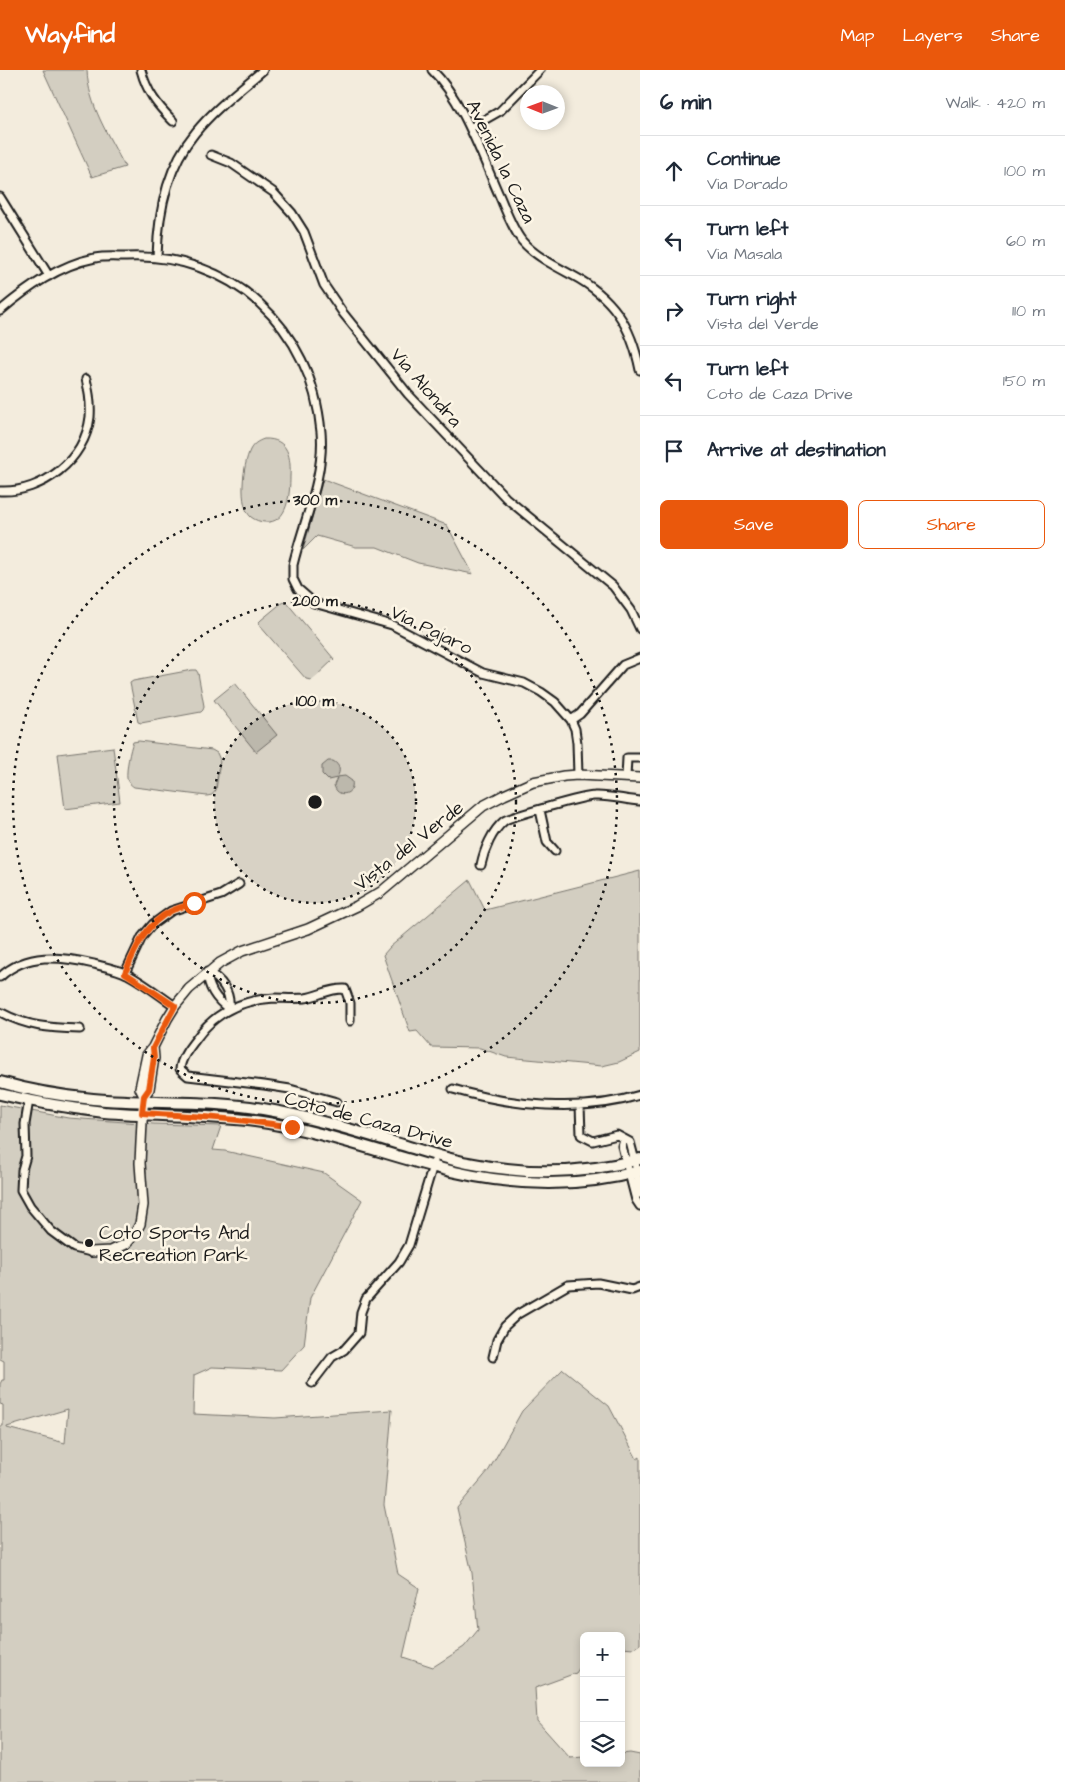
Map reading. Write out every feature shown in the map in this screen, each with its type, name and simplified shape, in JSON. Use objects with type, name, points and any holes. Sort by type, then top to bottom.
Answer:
[{"type":"main road","name":"Coto de Caza Drive","points":[[0,1082],[59,1096],[94,1099],[144,1099],[263,1109],[346,1129],[436,1155],[486,1166],[534,1172],[609,1167],[634,1161]]},
{"type":"main road","name":"Coto de Caza Drive","points":[[0,1094],[105,1112],[212,1117],[292,1127],[433,1167],[500,1180],[546,1184],[593,1181],[636,1172]]},
{"type":"street","points":[[141,70],[145,86],[158,106],[172,121]]},
{"type":"street","points":[[157,257],[160,215],[168,184],[178,160],[194,135],[206,121],[263,70]]},
{"type":"street","name":"Avenida la Caza","points":[[432,70],[450,93],[470,128],[510,219],[522,240],[536,253],[581,280],[612,305],[628,330],[636,348],[640,370]]},
{"type":"street","points":[[470,128],[500,111],[540,70]]},
{"type":"street","name":"Via Alondra","points":[[211,155],[231,163],[273,192],[292,213],[304,232],[324,285],[343,313],[408,394],[506,498],[612,586],[628,605],[640,629]]},
{"type":"street","points":[[0,197],[49,276]]},
{"type":"street","name":"Via Pajaro","points":[[0,311],[49,276],[97,258],[157,257],[194,266],[212,271],[233,282],[255,299],[275,319],[291,340],[302,359],[311,383],[322,433],[321,457],[294,565],[293,579],[298,589],[314,603],[392,625],[483,673],[524,684],[555,702],[571,720],[577,743],[578,775]]},
{"type":"street","points":[[0,491],[22,489],[41,482],[59,470],[75,455],[84,437],[90,417],[89,392],[86,379]]},
{"type":"street","points":[[571,720],[580,714],[623,665],[640,658]]},
{"type":"street","points":[[626,777],[627,758],[640,758]]},
{"type":"street","name":"Vista del Verde","points":[[91,1252],[111,1251],[126,1244],[140,1224],[143,1205],[140,1163],[142,1113],[144,1099],[149,1089],[154,1058],[153,1048],[175,1006],[207,972],[220,962],[242,951],[308,929],[357,906],[381,892],[483,806],[533,782],[578,775],[640,778]]},
{"type":"street","points":[[481,865],[484,851],[505,820],[578,798],[594,796],[640,801]]},
{"type":"street","points":[[540,810],[547,842],[555,851]]},
{"type":"street","points":[[125,973],[142,937],[153,924],[171,911],[221,895],[239,884]]},
{"type":"street","points":[[0,977],[10,968],[35,958],[53,957],[74,960],[125,973],[175,1006]]},
{"type":"street","points":[[207,972],[217,977],[230,998],[229,1009]]},
{"type":"street","points":[[207,972],[208,983],[220,1003],[229,1009]]},
{"type":"street","points":[[337,1102],[264,1084],[198,1078],[184,1074],[180,1069],[183,1057],[203,1029],[229,1009],[241,1003],[256,1000],[306,998],[335,988],[345,989],[350,1003],[350,1021]]},
{"type":"street","points":[[0,1012],[16,1021],[31,1026],[80,1029]]},
{"type":"street","points":[[453,1089],[482,1098],[513,1103],[580,1105],[620,1101],[640,1095]]},
{"type":"street","points":[[29,1100],[24,1124],[26,1156],[22,1170],[21,1190],[30,1206],[51,1231],[74,1248],[91,1252]]},
{"type":"street","points":[[580,1105],[581,1134],[593,1140],[617,1135],[630,1142],[640,1194]]},
{"type":"street","points":[[312,1384],[332,1357],[344,1350],[359,1333],[361,1312],[366,1299],[398,1262],[409,1245],[436,1155]]},
{"type":"street","points":[[636,1172],[636,1200],[640,1204]]},
{"type":"street","points":[[493,1357],[497,1340],[505,1326],[518,1314],[568,1285],[598,1282],[632,1290],[640,1287]]},
{"type":"shaded area","points":[[43,70],[87,70],[88,83],[95,108],[125,167],[92,177]]},
{"type":"shaded area","points":[[264,439],[279,442],[287,450],[290,463],[290,484],[286,506],[279,518],[265,522],[251,517],[244,504],[243,495],[245,465],[250,450],[256,443]]},
{"type":"shaded area","points":[[323,479],[447,525],[473,574],[418,563],[377,547],[356,547],[317,536],[303,550]]},
{"type":"shaded area","points":[[284,601],[334,659],[312,680],[306,679],[260,626],[259,622]]},
{"type":"shaded area","points":[[196,670],[198,673],[204,706],[201,712],[138,722],[130,683]]},
{"type":"shaded area","points":[[235,683],[277,735],[256,752],[214,700]]},
{"type":"shaded area","points":[[139,741],[212,750],[217,753],[220,760],[216,790],[212,795],[207,796],[134,787],[128,781],[127,770],[133,742]]},
{"type":"shaded area","points":[[113,747],[120,802],[65,809],[58,754]]},
{"type":"shaded area","points":[[328,761],[333,761],[338,766],[339,773],[337,777],[345,776],[352,781],[351,790],[345,794],[338,792],[334,785],[337,778],[328,780],[322,774],[322,766]]},
{"type":"shaded area","points":[[640,871],[640,1052],[619,1062],[602,1066],[506,1057],[480,1048],[431,1047],[417,1031],[410,1032],[383,955],[470,880],[485,910]]},
{"type":"shaded area","points":[[0,1105],[68,1118],[154,1124],[221,1126],[213,1150],[324,1173],[362,1200],[310,1298],[304,1345],[281,1370],[212,1367],[194,1375],[193,1414],[275,1418],[392,1410],[384,1505],[398,1574],[419,1588],[403,1657],[433,1667],[464,1647],[478,1630],[472,1573],[457,1508],[489,1470],[522,1411],[563,1369],[609,1406],[637,1459],[640,1457],[640,1644],[634,1648],[625,1647],[625,1632],[580,1632],[580,1667],[576,1673],[535,1688],[537,1721],[570,1758],[580,1757],[580,1767],[625,1767],[625,1754],[640,1755],[640,1782],[0,1782],[0,1426],[3,1426],[3,1405],[0,1404],[0,1384],[4,1380],[4,1361],[0,1359]],"holes":[[[68,1409],[65,1443],[7,1427]]]},
{"type":"place","name":"Coto Sports And Recreation Park","points":[[89,1243]]},
{"type":"route","points":[[194,903],[171,911],[153,924],[142,937],[125,973],[175,1006],[153,1048],[154,1058],[149,1089],[144,1096],[142,1113],[256,1121],[292,1127]]}]
